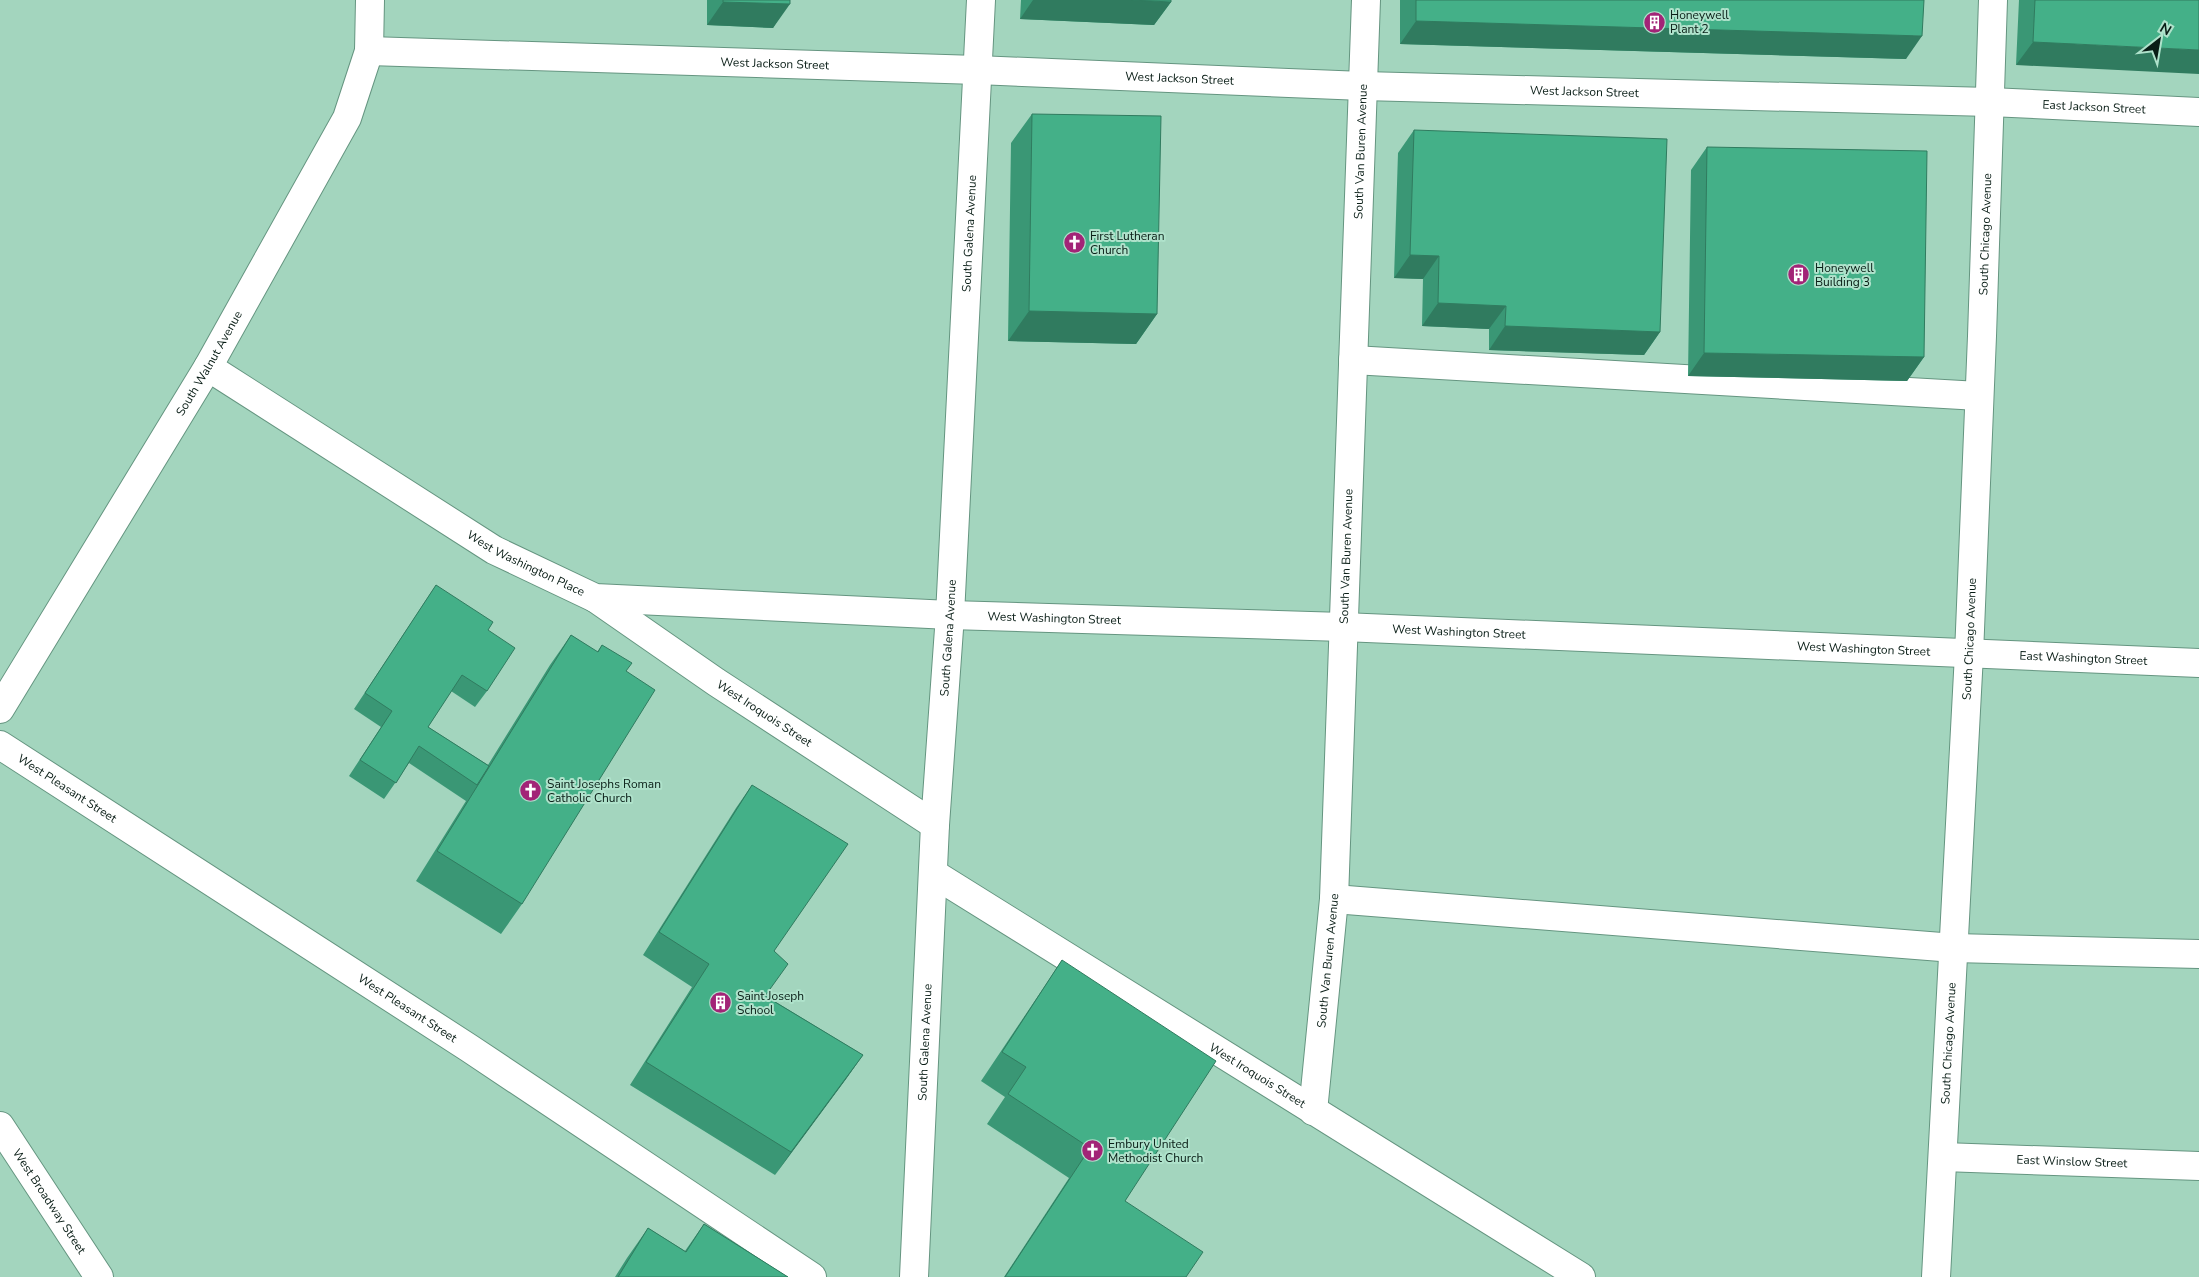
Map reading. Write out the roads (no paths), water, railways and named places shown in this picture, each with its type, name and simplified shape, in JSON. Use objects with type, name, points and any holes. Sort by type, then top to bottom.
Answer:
[{"type":"street","name":"South Walnut Avenue","points":[[0,709],[208,367],[347,118],[369,51],[370,0]]},
{"type":"street","name":"South Galena Avenue","points":[[914,1277],[935,825],[950,615],[981,0]]},
{"type":"street","name":"South Van Buren Avenue","points":[[1314,1111],[1334,899],[1366,0]]},
{"type":"street","name":"South Chicago Avenue","points":[[1936,1277],[1968,654],[1993,0]]},
{"type":"street","name":"West Jackson Street","points":[[369,51],[977,70],[1363,86],[1990,102]]},
{"type":"street","name":"East Jackson Street","points":[[1990,102],[2199,112]]},
{"type":"street","points":[[1352,360],[1979,396]]},
{"type":"street","name":"West Washington Place","points":[[208,367],[494,550],[595,598],[950,615]]},
{"type":"street","name":"West Iroquois Street","points":[[595,598],[716,682],[935,825]]},
{"type":"street","name":"West Washington Street","points":[[950,615],[1343,627],[1968,654]]},
{"type":"street","name":"East Washington Street","points":[[1968,654],[2199,663]]},
{"type":"street","name":"West Pleasant Street","points":[[0,745],[461,1043],[812,1277]]},
{"type":"street","name":"West Iroquois Street","points":[[934,874],[1581,1277]]},
{"type":"street","points":[[1334,899],[1954,948],[2199,954]]},
{"type":"street","name":"West Broadway Street","points":[[0,1126],[99,1277]]},
{"type":"street","name":"East Winslow Street","points":[[1943,1157],[2199,1166]]},
{"type":"place","name":"Honeywell Plant 2","points":[[1654,22]]},
{"type":"place","name":"First Lutheran Church","points":[[1074,243]]},
{"type":"place","name":"Honeywell Building 3","points":[[1799,275]]},
{"type":"place","name":"Saint Josephs Roman Catholic Church","points":[[531,791]]},
{"type":"place","name":"Saint Joseph School","points":[[721,1003]]},
{"type":"place","name":"Embury United Methodist Church","points":[[1092,1151]]}]
